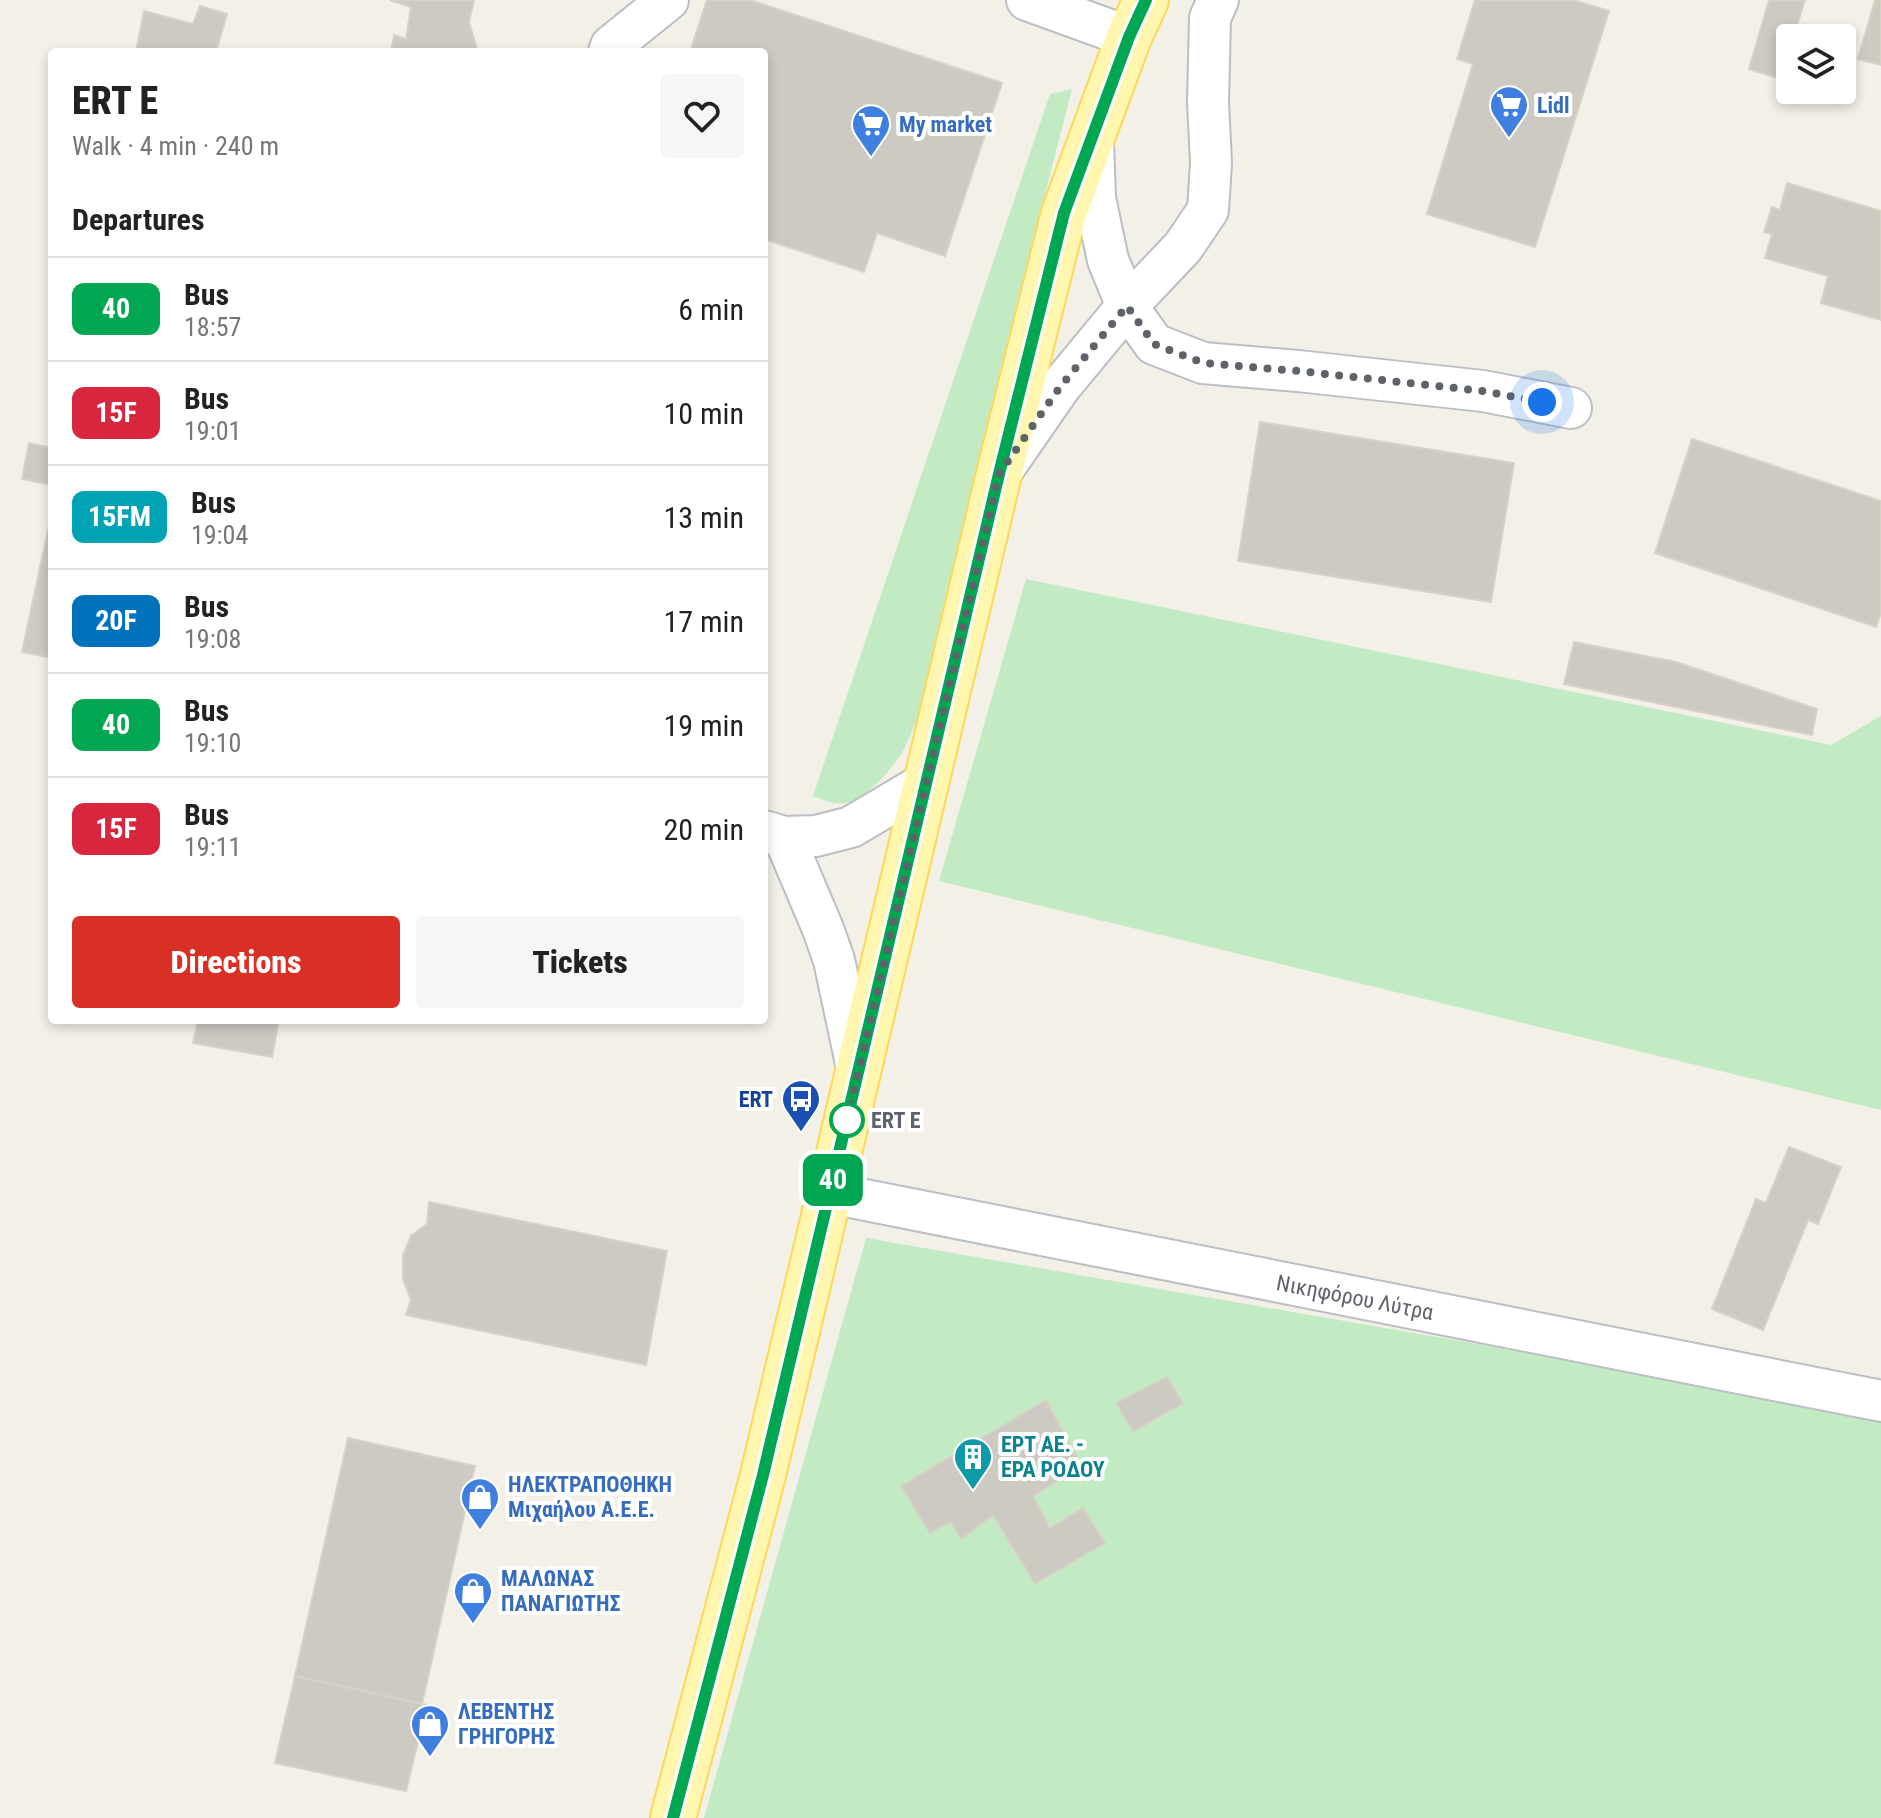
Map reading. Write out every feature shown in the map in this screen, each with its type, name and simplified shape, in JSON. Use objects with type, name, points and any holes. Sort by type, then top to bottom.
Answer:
[{"type":"main road","points":[[673,1818],[763,1475],[999,474],[1064,213],[1138,19]]},
{"type":"street","points":[[610,48],[668,0]]},
{"type":"street","points":[[1027,0],[1138,19]]},
{"type":"street","points":[[999,474],[1060,387],[1127,306],[1183,247],[1208,210],[1211,163],[1208,102],[1210,18],[1218,0]]},
{"type":"street","points":[[1093,136],[1095,198],[1108,260],[1127,306],[1154,344],[1203,363],[1483,391],[1571,408]]},
{"type":"street","points":[[774,834],[816,836],[851,827],[927,782]]},
{"type":"street","points":[[774,834],[823,929],[834,960],[858,1073]]},
{"type":"street","name":"Νικηφόρου Λύτρα","points":[[830,1193],[1881,1401]]},
{"type":"green space","points":[[1072,89],[1008,339],[917,719],[900,755],[873,787],[850,802],[822,800],[813,796],[1050,94]]},
{"type":"green space","points":[[1026,579],[1831,745],[1881,716],[1881,1110],[939,881]]},
{"type":"green space","points":[[866,1238],[1881,1414],[1881,1818],[704,1818]]},
{"type":"building","points":[[390,0],[474,0],[469,22],[477,48],[392,48],[394,35],[406,39],[411,7]]},
{"type":"building","name":"My market","points":[[707,0],[750,0],[1002,83],[945,256],[877,233],[864,272],[768,240],[768,48],[691,48]]},
{"type":"building","name":"Lidl","points":[[1475,0],[1573,0],[1609,11],[1535,247],[1427,214],[1473,64],[1457,59]]},
{"type":"building","points":[[1769,0],[1805,0],[1797,24],[1776,24],[1776,77],[1749,69]]},
{"type":"building","points":[[1875,0],[1881,0],[1881,65],[1858,59]]},
{"type":"building","points":[[200,6],[227,14],[217,48],[137,48],[144,11],[193,24]]},
{"type":"building","points":[[1787,183],[1881,211],[1881,320],[1821,303],[1828,276],[1765,258],[1772,234],[1764,232],[1772,207],[1780,210]]},
{"type":"building","points":[[1260,422],[1514,463],[1491,602],[1238,561]]},
{"type":"building","points":[[1692,439],[1881,501],[1881,613],[1876,627],[1655,553]]},
{"type":"building","points":[[29,443],[48,447],[48,484],[22,479]]},
{"type":"building","points":[[48,530],[48,657],[22,652]]},
{"type":"building","points":[[1574,642],[1676,662],[1817,709],[1812,735],[1564,684]]},
{"type":"building","points":[[197,1024],[278,1024],[272,1057],[193,1043]]},
{"type":"building","points":[[1789,1147],[1841,1167],[1818,1224],[1808,1220],[1763,1330],[1712,1309],[1756,1199],[1766,1203]]},
{"type":"building","points":[[429,1202],[667,1251],[646,1365],[406,1315],[411,1300],[403,1279],[403,1255],[411,1236],[427,1224]]},
{"type":"building","points":[[1167,1377],[1183,1403],[1133,1432],[1116,1403]]},
{"type":"building","name":"ΕΡΤ ΑΕ. - ΕΡΑ ΡΟΔΟΥ","points":[[1046,1400],[1082,1467],[1033,1496],[1050,1528],[1083,1508],[1105,1543],[1035,1584],[993,1515],[961,1539],[951,1522],[930,1533],[901,1486]]},
{"type":"building","points":[[348,1438],[475,1466],[422,1704],[295,1676]]},
{"type":"building","points":[[295,1676],[427,1705],[406,1791],[275,1763]]},
{"type":"bus line","name":"40","points":[[673,1818],[763,1475],[999,474],[1064,213],[1129,37],[1146,0]]},
{"type":"place","name":"Lidl","points":[[1509,139]]},
{"type":"place","name":"My market","points":[[871,158]]},
{"type":"place","name":"ERT E","points":[[847,1120]]},
{"type":"place","name":"ERT","points":[[801,1133]]},
{"type":"place","name":"ΕΡΤ ΑΕ. - ΕΡΑ ΡΟΔΟΥ","points":[[973,1491]]},
{"type":"place","name":"ΗΛΕΚΤΡΑΠΟΘΗΚΗ Μιχαήλου Α.Ε.Ε.","points":[[480,1531]]},
{"type":"place","name":"ΜΑΛΩΝΑΣ ΠΑΝΑΓΙΩΤΗΣ","points":[[473,1625]]},
{"type":"place","name":"ΛΕΒΕΝΤΗΣ ΓΡΗΓΟΡΗΣ","points":[[430,1758]]},
{"type":"route","points":[[847,1120],[844,1133],[999,474],[1060,387],[1127,306],[1154,344],[1203,363],[1483,391],[1542,402]]}]
